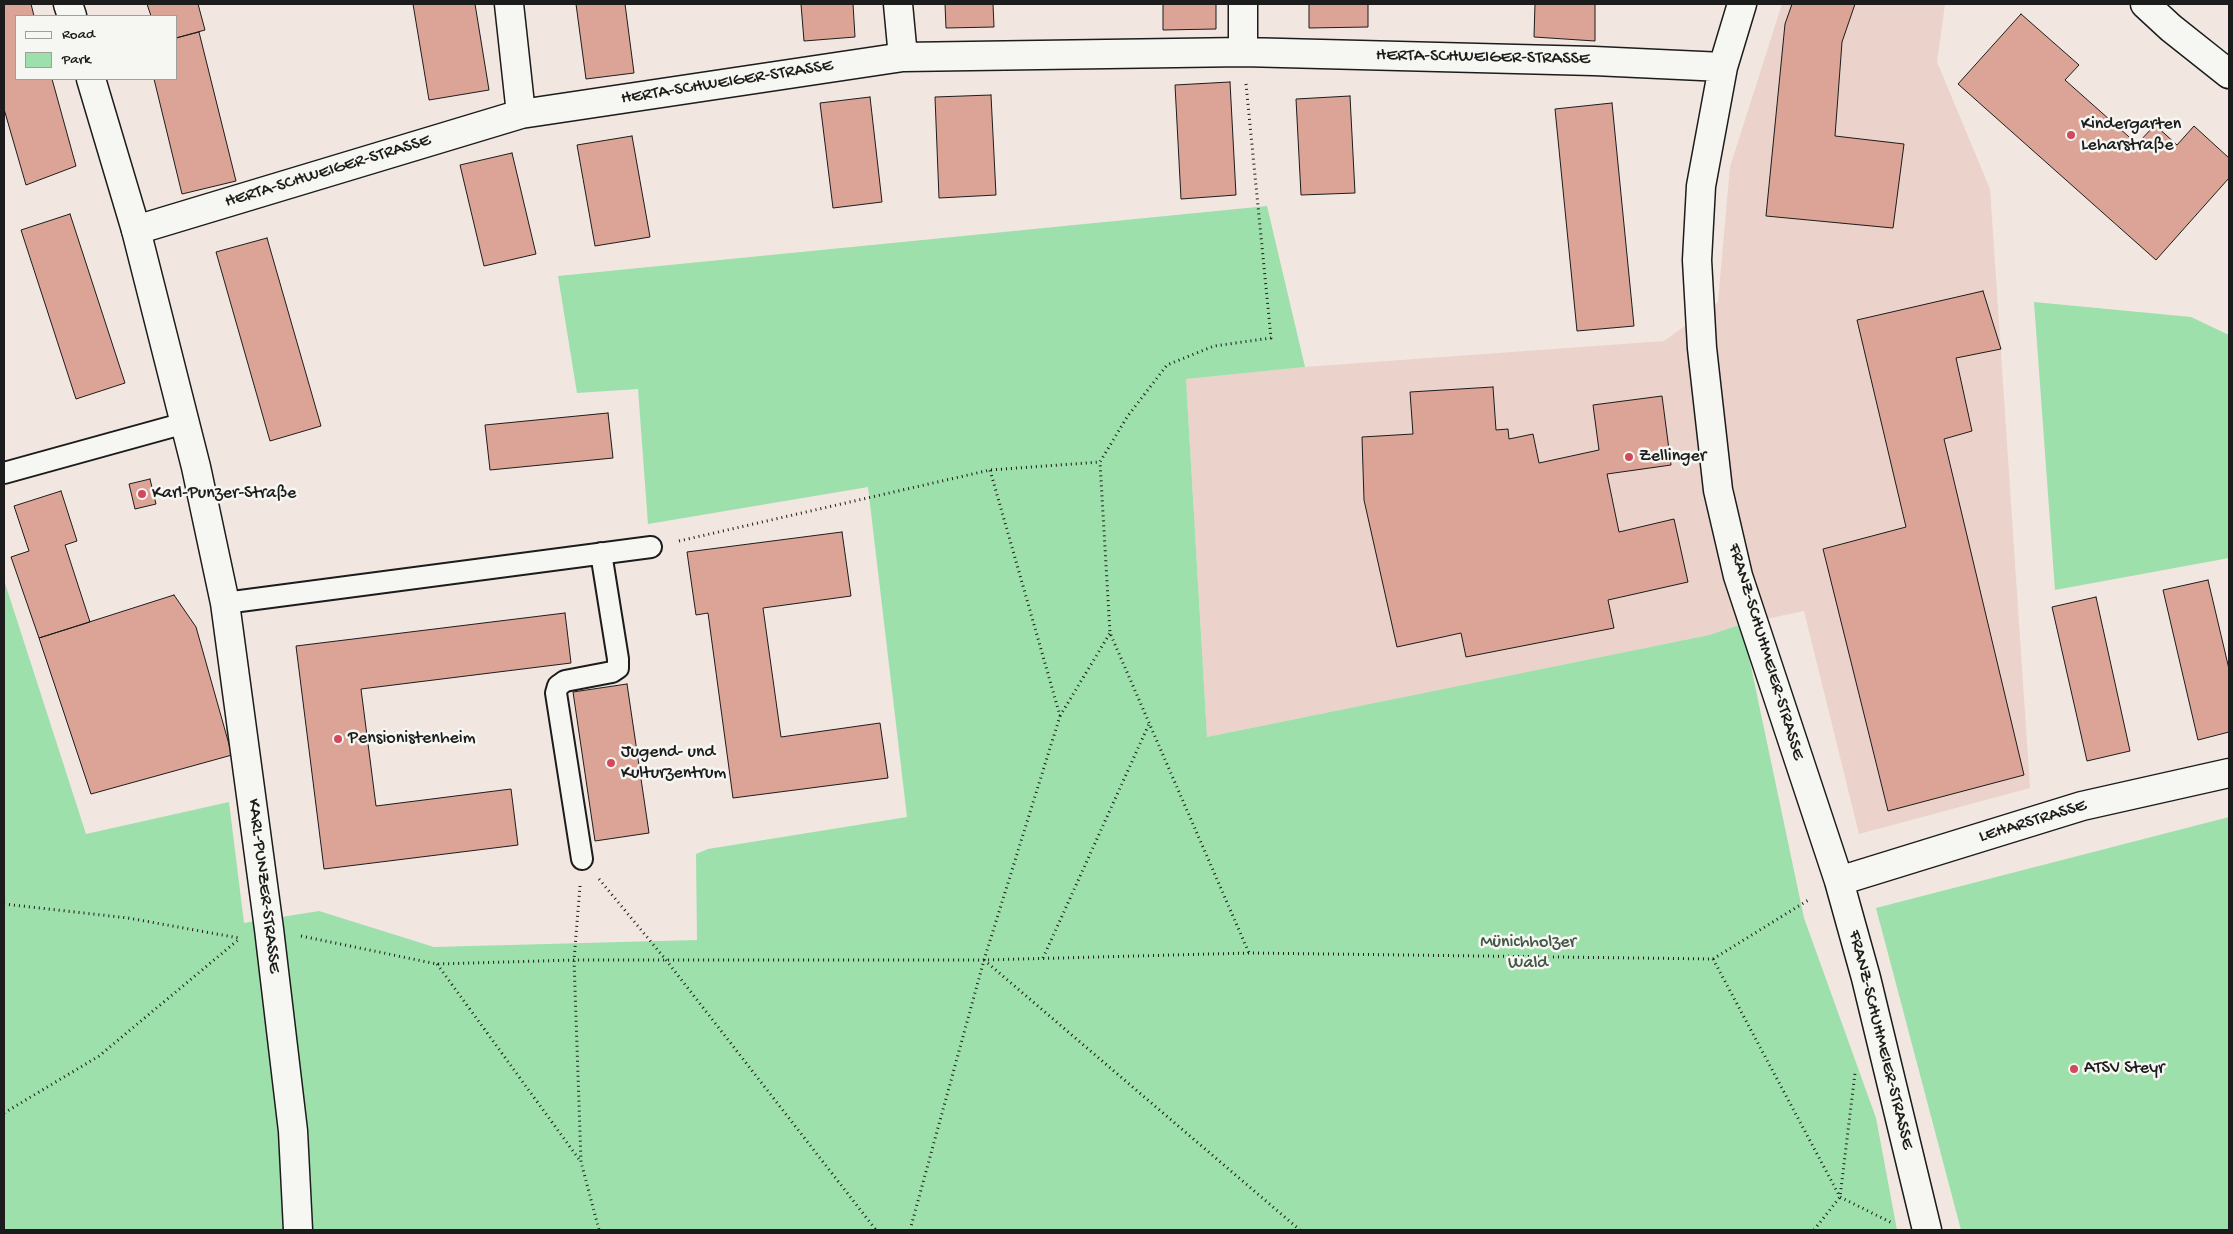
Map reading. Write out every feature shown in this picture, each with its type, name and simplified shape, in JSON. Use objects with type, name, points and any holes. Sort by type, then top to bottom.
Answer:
[{"type":"street","points":[[509,4],[521,114]]},
{"type":"street","points":[[898,4],[903,57]]},
{"type":"street","points":[[1243,4],[1243,52]]},
{"type":"street","name":"FRANZ-SCHUHMEIER-STRASSE","points":[[1742,4],[1723,67],[1701,186],[1698,260],[1702,348],[1718,490],[1738,576],[1839,881],[1866,978],[1928,1230]]},
{"type":"street","points":[[2145,4],[2171,28],[2229,74]]},
{"type":"street","name":"HERTA-SCHWEIGER-STRASSE","points":[[136,230],[521,114],[903,57],[1243,52],[1594,61],[1723,67]]},
{"type":"street","name":"KARL-PUNZER-STRASSE","points":[[91,80],[136,230],[184,423],[225,603],[269,929],[293,1131],[298,1230]]},
{"type":"street","name":"LEHARSTRASSE","points":[[1839,881],[2082,806],[2229,773]]},
{"type":"lane","points":[[4,473],[184,423]]},
{"type":"lane","points":[[225,603],[651,547]]},
{"type":"lane","points":[[582,859],[556,693],[558,686],[565,681],[612,672],[618,668],[601,553]]},
{"type":"path","points":[[1243,52],[1271,338],[1214,346],[1167,365],[1126,417],[1100,462],[1110,633],[1249,953]]},
{"type":"path","points":[[651,547],[990,470],[1100,462]]},
{"type":"path","points":[[990,470],[1060,716]]},
{"type":"path","points":[[910,1230],[984,960],[1060,716],[1110,633]]},
{"type":"path","points":[[1043,958],[1150,723]]},
{"type":"path","points":[[582,859],[574,960],[581,1162],[599,1230]]},
{"type":"path","points":[[582,859],[666,960],[876,1230]]},
{"type":"path","points":[[4,1113],[99,1056],[240,938],[269,929],[437,964],[574,960],[984,960],[1249,953],[1713,959],[1839,881]]},
{"type":"path","points":[[4,904],[128,918],[240,938]]},
{"type":"path","points":[[1713,959],[1840,1197],[1898,1226]]},
{"type":"path","points":[[984,960],[1300,1230]]},
{"type":"path","points":[[437,964],[581,1162]]},
{"type":"path","points":[[1814,1230],[1840,1197],[1856,1064]]},
{"type":"shaded area","points":[[1782,4],[1945,4],[1937,62],[1990,189],[2030,788],[1859,834],[1804,611],[1742,624],[1709,635],[1207,737],[1186,379],[1305,367],[1664,341],[1718,302],[1730,167]]},
{"type":"green space","name":"Münichholzer Wald","points":[[1267,206],[1305,367],[1186,379],[1207,737],[1709,635],[1742,624],[1804,918],[1876,1118],[1897,1230],[4,1230],[4,580],[86,834],[229,802],[244,923],[319,911],[434,947],[697,940],[696,854],[708,849],[907,817],[868,487],[648,524],[638,389],[577,393],[558,276]]},
{"type":"green space","points":[[2034,302],[2191,317],[2229,335],[2229,558],[2055,590]]},
{"type":"green space","name":"ATSV Steyr","points":[[2229,817],[2229,1230],[1961,1230],[1876,908]]},
{"type":"building","points":[[4,4],[31,4],[34,15],[15,15],[15,80],[52,80],[76,166],[26,185],[4,109]]},
{"type":"building","points":[[147,4],[198,4],[205,30],[178,37],[178,15],[151,15]]},
{"type":"building","points":[[413,4],[475,4],[489,90],[429,100]]},
{"type":"building","points":[[576,4],[625,4],[634,73],[586,79]]},
{"type":"building","points":[[801,4],[853,4],[855,37],[804,41]]},
{"type":"building","points":[[945,4],[993,4],[994,27],[946,28]]},
{"type":"building","points":[[1163,4],[1216,4],[1216,29],[1163,30]]},
{"type":"building","points":[[1309,4],[1368,4],[1368,27],[1309,28]]},
{"type":"building","points":[[1535,4],[1595,4],[1595,41],[1534,37]]},
{"type":"building","points":[[1792,4],[1855,4],[1842,42],[1835,136],[1904,144],[1893,228],[1766,216],[1785,24]]},
{"type":"building","name":"Kindergarten Leharstraße","points":[[2021,14],[2079,65],[2065,80],[2137,144],[2155,125],[2177,145],[2194,126],[2229,158],[2229,178],[2156,260],[1958,84]]},
{"type":"building","points":[[199,32],[236,181],[182,194],[154,80],[178,80],[178,37]]},
{"type":"building","points":[[1230,82],[1236,195],[1181,199],[1175,85]]},
{"type":"building","points":[[991,95],[996,195],[939,198],[935,97]]},
{"type":"building","points":[[1350,96],[1355,193],[1301,195],[1296,99]]},
{"type":"building","points":[[870,97],[882,202],[833,208],[820,103]]},
{"type":"building","points":[[1612,103],[1634,326],[1577,331],[1555,109]]},
{"type":"building","points":[[632,136],[650,237],[595,246],[577,145]]},
{"type":"building","points":[[512,153],[536,254],[484,266],[460,165]]},
{"type":"building","points":[[70,214],[125,383],[76,399],[21,230]]},
{"type":"building","points":[[267,238],[321,426],[270,441],[216,252]]},
{"type":"building","points":[[1983,291],[2001,349],[1956,358],[1972,431],[1944,439],[2024,775],[1888,811],[1823,549],[1906,527],[1857,320]]},
{"type":"building","points":[[1493,387],[1496,430],[1508,429],[1509,439],[1533,434],[1539,463],[1599,450],[1593,405],[1662,396],[1671,465],[1607,474],[1619,532],[1674,519],[1688,582],[1608,600],[1614,628],[1466,657],[1461,633],[1397,647],[1364,500],[1362,437],[1413,434],[1410,392]]},
{"type":"building","points":[[608,413],[613,458],[490,470],[485,425]]},
{"type":"building","name":"Karl-Punzer-Straße","points":[[150,479],[156,504],[135,509],[129,484]]},
{"type":"building","points":[[61,491],[77,541],[65,545],[90,622],[39,638],[11,557],[29,551],[14,506]]},
{"type":"building","points":[[842,532],[851,596],[763,608],[781,737],[880,723],[888,778],[733,798],[708,613],[696,615],[687,552]]},
{"type":"building","points":[[2208,580],[2229,669],[2229,732],[2198,740],[2163,590]]},
{"type":"building","points":[[174,595],[196,627],[232,755],[91,794],[39,638]]},
{"type":"building","points":[[2096,597],[2130,751],[2087,761],[2052,607]]},
{"type":"building","name":"Pensionistenheim","points":[[565,613],[571,663],[361,689],[376,806],[511,789],[518,845],[324,869],[296,646]]},
{"type":"building","name":"Jugend- und Kulturzentrum","points":[[627,684],[649,833],[595,841],[573,692]]},
{"type":"place","name":"Kindergarten Leharstraße","points":[[2071,135]]},
{"type":"place","name":"Zellinger","points":[[1629,457]]},
{"type":"place","name":"Karl-Punzer-Straße","points":[[142,494]]},
{"type":"place","name":"Pensionistenheim","points":[[338,739]]},
{"type":"place","name":"Jugend- und Kulturzentrum","points":[[611,763]]},
{"type":"place","name":"ATSV Steyr","points":[[2074,1069]]}]
